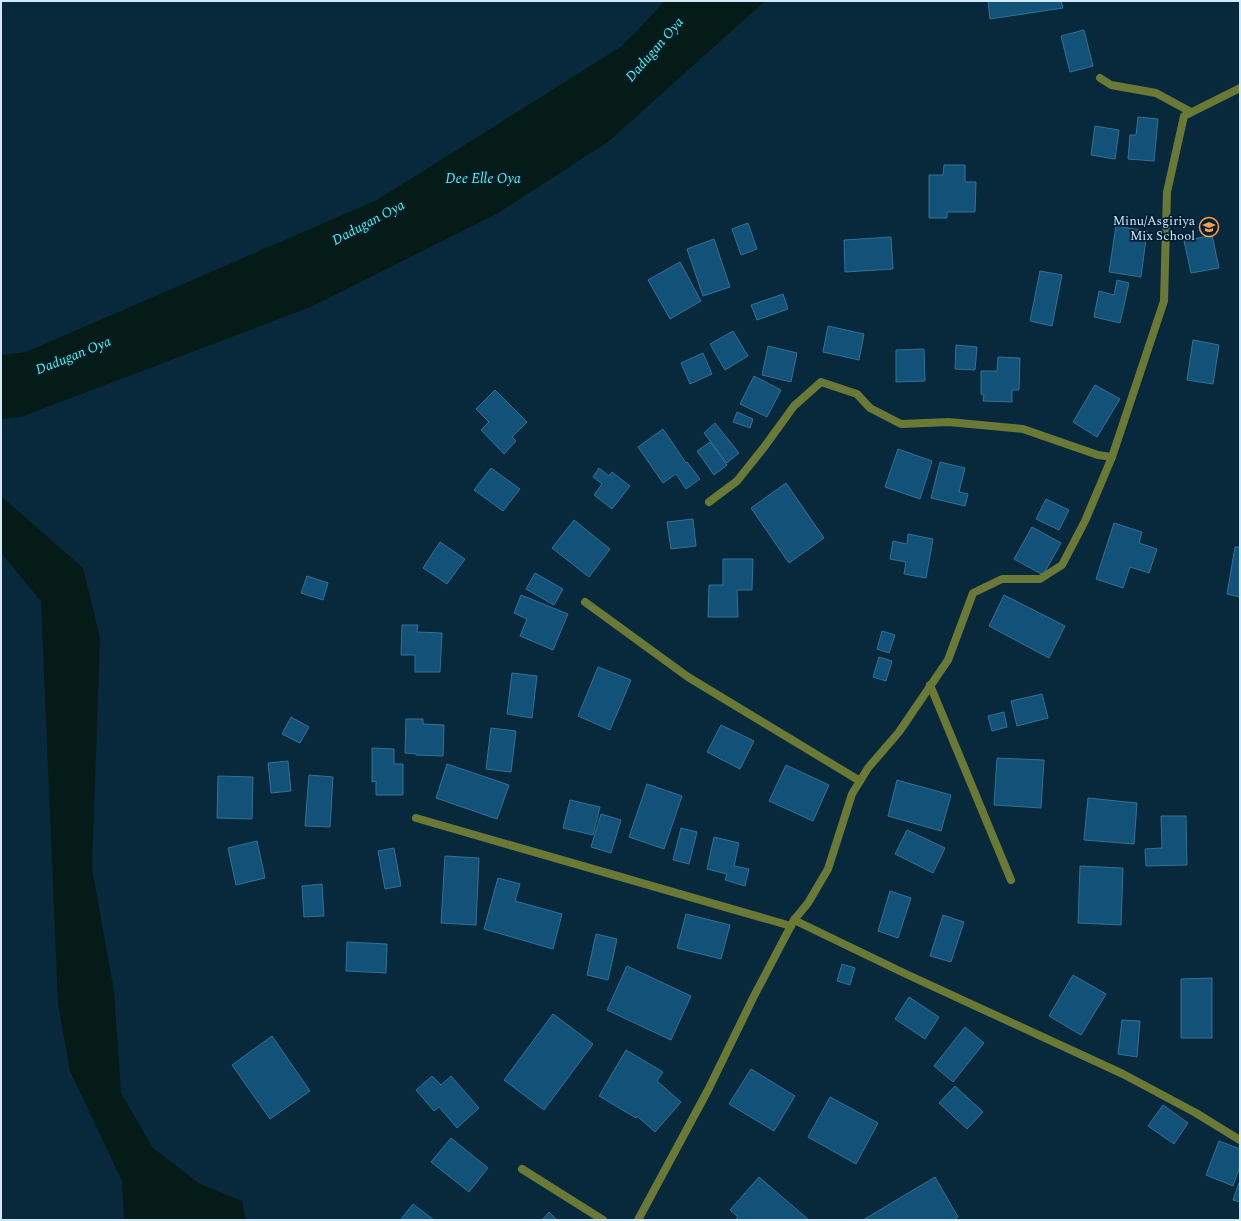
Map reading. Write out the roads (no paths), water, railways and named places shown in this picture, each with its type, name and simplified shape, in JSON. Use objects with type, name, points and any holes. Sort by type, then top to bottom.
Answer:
[{"type":"street","points":[[1100,78],[1111,85],[1156,93],[1191,112]]},
{"type":"street","points":[[638,1220],[708,1090],[754,996],[793,923],[828,869],[852,794],[868,768],[899,732],[948,660],[973,593],[1002,579],[1040,579],[1062,565],[1085,521],[1112,457],[1164,301],[1167,192],[1184,116],[1240,88]]},
{"type":"street","points":[[709,502],[737,481],[794,406],[821,382],[857,394],[870,408],[901,424],[949,422],[1024,429],[1098,455],[1112,457]]},
{"type":"street","points":[[585,602],[688,677],[860,780]]},
{"type":"street","points":[[930,685],[1011,880]]},
{"type":"street","points":[[416,818],[793,923],[1124,1074],[1196,1113],[1240,1140]]},
{"type":"street","points":[[522,1169],[603,1220]]},
{"type":"water","name":"Dee Elle Oya","points":[[665,1],[765,1],[608,142],[498,213],[313,306],[21,417],[1,419],[1,355],[26,352],[377,200],[622,46]]},
{"type":"water","points":[[1,496],[83,568],[100,638],[92,869],[114,991],[121,1093],[153,1148],[200,1184],[242,1201],[246,1220],[124,1220],[122,1181],[70,1071],[58,1004],[41,601],[1,553]]},
{"type":"place","name":"Minu/Asgiriya Mix School","points":[[1209,227]]},
{"type":"water label","name":"Dadugan Oya","points":[[654,49]]},
{"type":"water label","name":"Dadugan Oya","points":[[368,222]]},
{"type":"water label","name":"Dadugan Oya","points":[[73,355]]}]
